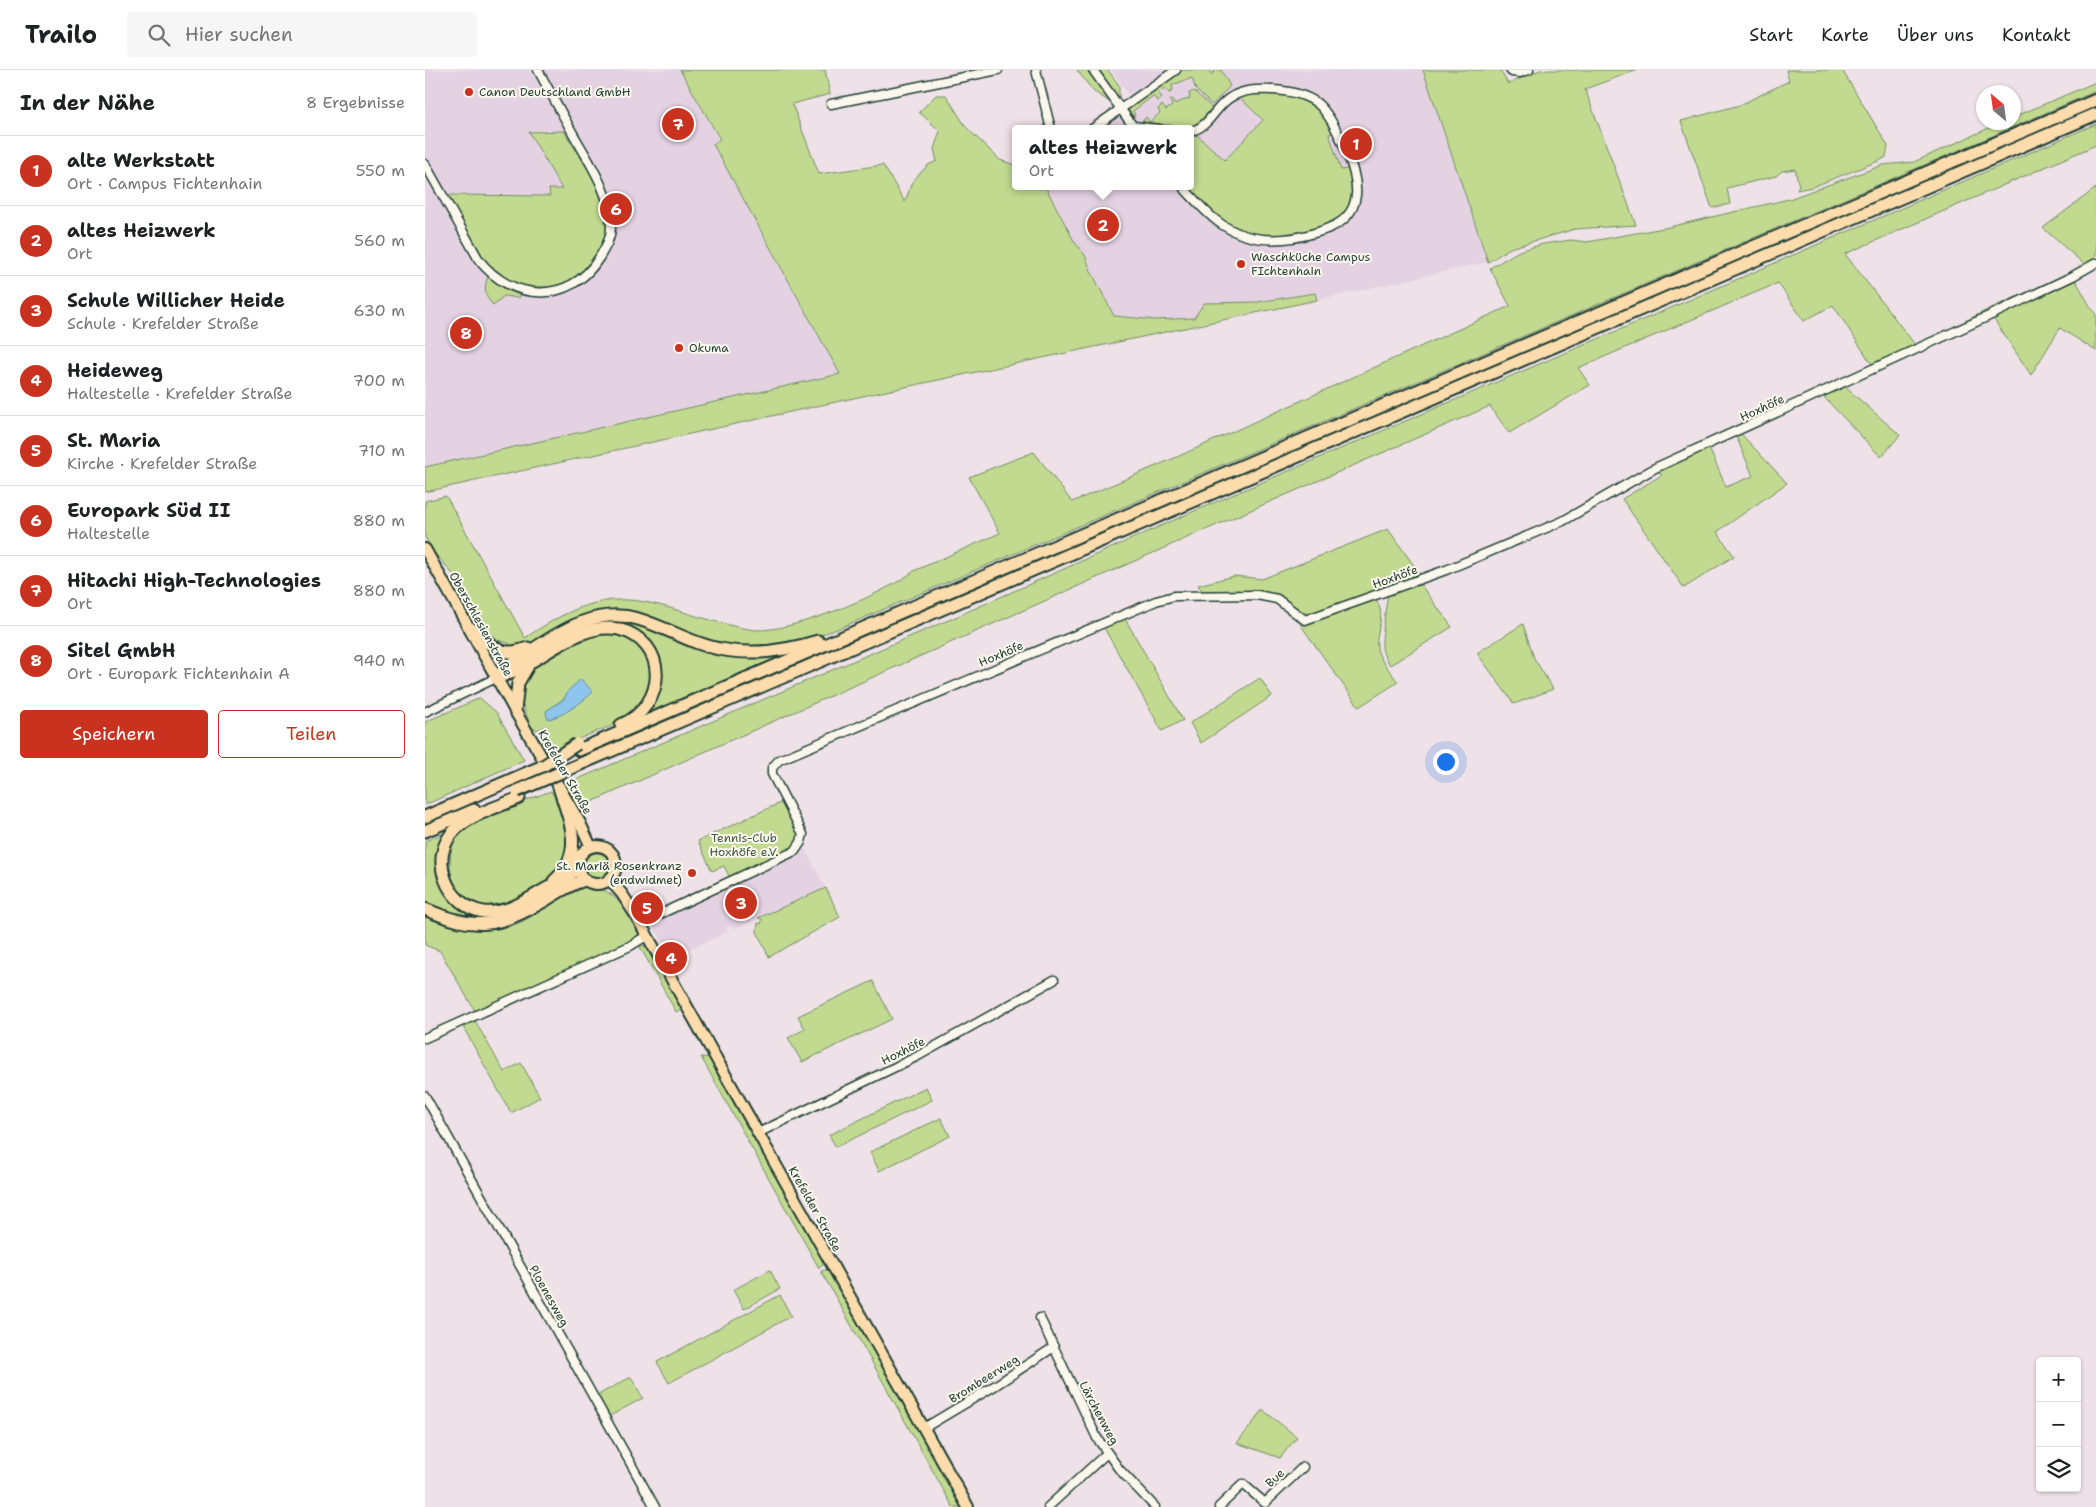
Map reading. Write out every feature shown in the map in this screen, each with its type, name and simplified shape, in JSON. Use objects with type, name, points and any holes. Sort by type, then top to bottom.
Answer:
[{"type":"highway","points":[[578,747],[863,628],[2096,100]]},
{"type":"highway","points":[[425,831],[585,766],[653,733],[2096,114]]},
{"type":"highway","points":[[496,678],[507,666],[548,639],[578,622],[605,616],[635,618],[700,644],[744,652],[789,650],[863,628]]},
{"type":"highway","points":[[469,627],[483,637],[492,647],[505,653],[521,651],[548,639]]},
{"type":"highway","points":[[425,816],[543,766],[626,723],[647,707],[653,696],[656,680],[655,666],[650,653],[643,643],[618,629],[602,628],[579,635],[511,674],[496,678]]},
{"type":"highway","points":[[515,711],[518,683],[530,663]]},
{"type":"highway","points":[[532,897],[559,875],[566,865],[572,849],[572,829],[559,787]]},
{"type":"highway","points":[[518,794],[475,816],[456,829],[445,844],[442,856],[442,869],[453,894],[465,905],[475,910],[486,912],[503,910],[532,897],[569,876],[578,866]]},
{"type":"highway","points":[[425,909],[462,922],[494,923],[517,916],[585,880]]},
{"type":"main road","name":"Oberschlesienstraße","points":[[425,549],[515,711]]},
{"type":"main road","name":"Krefelder Straße","points":[[515,711],[584,830],[591,848]]},
{"type":"main road","points":[[601,847],[606,849],[614,858],[615,869],[609,879],[599,884],[585,880],[581,876],[578,866],[582,853],[591,848],[601,847]]},
{"type":"main road","name":"Krefelder Straße","points":[[609,879],[626,899],[648,935],[968,1507]]},
{"type":"street","points":[[425,164],[479,260],[487,271],[505,284],[526,292],[555,291],[575,283],[591,271],[606,248],[610,237],[611,226],[607,203],[600,181],[538,70]]},
{"type":"street","points":[[831,104],[998,70]]},
{"type":"street","points":[[1036,70],[1050,125]]},
{"type":"street","points":[[1093,70],[1133,125]]},
{"type":"street","points":[[1098,125],[1176,70]]},
{"type":"street","points":[[1510,70],[1520,73],[1529,70]]},
{"type":"street","points":[[1186,190],[1215,220],[1227,228],[1241,235],[1268,241],[1309,235],[1337,225],[1346,219],[1353,206],[1357,190],[1355,178],[1334,124],[1321,107],[1314,101],[1302,96],[1277,90],[1257,90],[1238,93],[1226,99],[1197,130],[1194,130]]},
{"type":"street","name":"Hoxhöfe","points":[[641,923],[795,851],[801,842],[803,834],[772,774],[772,768],[779,760],[1156,601],[1174,596],[1257,595],[1277,599],[1298,617],[1305,620],[1411,584],[1563,521],[1655,468],[2006,308],[2096,263]]},
{"type":"street","points":[[425,712],[496,678]]},
{"type":"street","points":[[425,1038],[630,946],[648,935]]},
{"type":"street","name":"Hoxhöfe","points":[[759,1133],[919,1056],[1054,980]]},
{"type":"street","name":"Ploenesweg","points":[[425,1096],[655,1507]]},
{"type":"street","name":"Lärchenweg","points":[[1040,1318],[1089,1424],[1107,1453],[1125,1476],[1155,1507]]},
{"type":"street","name":"Brombeerweg","points":[[924,1428],[997,1385],[1054,1347]]},
{"type":"street","points":[[1048,1507],[1107,1453]]},
{"type":"street","name":"Bue","points":[[1219,1507],[1243,1484],[1265,1503],[1303,1466]]},
{"type":"shaded area","points":[[425,70],[680,70],[720,140],[713,144],[840,374],[425,467]]},
{"type":"shaded area","points":[[1111,70],[1170,70],[1131,98]]},
{"type":"shaded area","points":[[1182,70],[1423,70],[1488,262],[1317,300],[1315,293],[1258,302],[1204,303],[1194,318],[1156,320],[1114,316],[1085,255],[1074,241],[1047,190],[1194,190],[1194,125],[1094,125],[1126,103]]},
{"type":"shaded area","points":[[805,849],[826,888],[734,929],[732,926],[726,928],[728,932],[671,957],[651,921]]},
{"type":"green space","points":[[680,70],[825,70],[830,94],[792,104],[819,174],[883,165],[905,202],[912,182],[928,165],[937,161],[934,149],[940,131],[919,112],[936,95],[946,95],[966,127],[1000,160],[1012,164],[1012,190],[1047,190],[1074,241],[1085,255],[1114,316],[1156,320],[1194,318],[1204,303],[1258,302],[1315,293],[1317,300],[872,394],[425,492],[425,467],[840,374],[713,144],[720,139]]},
{"type":"green space","points":[[1077,70],[1089,70],[1113,104],[1093,91]]},
{"type":"green space","points":[[1097,70],[1108,70],[1119,85],[1119,100]]},
{"type":"green space","points":[[1180,70],[1209,70],[1211,75],[1216,70],[1221,70],[1230,86],[1212,105],[1196,90],[1192,78],[1172,85],[1173,91],[1169,93],[1165,88],[1158,93],[1162,97],[1157,101],[1153,96],[1133,111],[1134,117],[1127,108]]},
{"type":"green space","points":[[1423,70],[1500,70],[1508,84],[1540,70],[1637,70],[1585,89],[1636,225],[1575,229],[1510,248],[1488,262]]},
{"type":"green space","points":[[1786,70],[1842,70],[1888,146],[1886,157],[1812,187],[1797,190],[1799,186],[1795,169],[1782,171],[1776,176],[1727,188],[1730,204],[1712,208],[1681,121],[1740,105],[1789,81]]},
{"type":"green space","points":[[2096,82],[2096,91],[2021,124],[2021,114]]},
{"type":"green space","points":[[1194,91],[1212,108],[1197,124],[1170,125],[1142,122],[1146,117],[1150,122],[1160,113],[1158,109],[1162,105],[1166,110],[1172,106],[1170,100],[1172,99],[1174,104],[1190,98],[1189,93]]},
{"type":"green space","points":[[1259,93],[1293,96],[1309,102],[1322,111],[1335,132],[1329,134],[1341,170],[1348,169],[1352,185],[1350,202],[1343,214],[1331,223],[1301,234],[1268,236],[1253,235],[1240,231],[1225,223],[1211,212],[1192,190],[1194,190],[1194,135],[1197,135],[1225,160],[1263,120],[1238,96]]},
{"type":"green space","points":[[2096,124],[2096,145],[1845,254],[1916,346],[1873,366],[1833,305],[1804,321],[1778,283],[1578,368],[1590,385],[1509,433],[1490,406],[1173,544],[578,808],[564,785],[951,619],[1190,513]]},
{"type":"green space","points":[[1985,130],[2006,130],[840,628],[800,642],[768,647],[739,647],[717,644],[604,611],[585,614],[562,624],[524,647],[505,649],[509,643],[496,640],[487,629],[459,581],[432,550],[425,537],[425,501],[446,496],[525,638],[567,613],[581,607],[611,600],[651,603],[748,629],[772,629],[792,625],[838,610],[861,600],[914,571],[1000,533],[969,477],[1034,452],[1072,502],[1177,457],[1510,306],[1490,268],[1519,251],[1543,244],[1571,240],[1587,242],[1669,227],[1789,199],[1883,165],[1914,162]]},
{"type":"green space","points":[[564,131],[601,196],[606,220],[605,235],[595,256],[586,268],[575,277],[549,286],[535,287],[521,284],[508,279],[489,265],[476,247],[448,197],[451,195],[550,196],[549,189],[562,189],[529,132]]},
{"type":"green space","points":[[2096,188],[2096,260],[2086,266],[2043,228]]},
{"type":"green space","points":[[2086,266],[1920,344],[1989,309]]},
{"type":"green space","points":[[488,277],[505,289],[519,295],[519,298],[504,296],[493,305],[488,299],[486,292]]},
{"type":"green space","points":[[2075,279],[2091,308],[2096,313],[2096,351],[2060,328],[2031,375],[1993,318]]},
{"type":"green space","points":[[1844,386],[1900,435],[1881,457],[1823,396]]},
{"type":"green space","points":[[1741,434],[1787,483],[1717,532],[1734,556],[1684,588],[1622,499],[1662,475],[1657,470],[1709,448],[1726,487],[1753,476],[1736,436]]},
{"type":"green space","points":[[1388,529],[1422,577],[1302,617],[1277,594],[1203,592],[1198,585],[1234,576],[1262,579]]},
{"type":"green space","points":[[1420,584],[1452,627],[1390,665],[1383,654],[1382,646],[1388,594]]},
{"type":"green space","points":[[1375,598],[1381,612],[1377,638],[1378,652],[1384,664],[1398,682],[1359,707],[1300,624]]},
{"type":"green space","points":[[1124,617],[1183,720],[1162,731],[1103,626]]},
{"type":"green space","points":[[612,621],[642,625],[698,646],[783,655],[644,714],[656,660],[627,630],[569,634],[599,622]]},
{"type":"green space","points":[[1523,624],[1534,658],[1553,689],[1514,704],[1477,653]]},
{"type":"green space","points":[[606,633],[629,640],[639,648],[646,658],[651,675],[648,691],[640,706],[627,718],[546,754],[540,743],[540,738],[549,734],[546,726],[537,730],[531,727],[520,698],[520,690],[527,672],[582,638]],"holes":[[[566,697],[572,707],[564,713],[546,711]]]},
{"type":"green space","points":[[1260,678],[1272,696],[1201,743],[1190,723]]},
{"type":"green space","points":[[480,698],[496,712],[524,760],[425,805],[425,722]]},
{"type":"green space","points":[[551,791],[563,812],[569,836],[569,847],[566,857],[555,874],[539,888],[510,905],[487,906],[468,898],[461,892],[451,874],[451,852],[459,833],[475,822]]},
{"type":"green space","name":"Tennis-Club Hoxhöfe e.V.","points":[[782,802],[799,836],[798,842],[791,849],[730,878],[724,866],[712,871],[698,841]]},
{"type":"green space","points":[[456,828],[440,871],[479,915],[574,876],[579,880],[482,923],[425,906],[425,841]]},
{"type":"green space","points":[[597,853],[606,857],[610,866],[606,875],[597,879],[588,875],[584,866],[588,857]]},
{"type":"green space","points":[[585,885],[596,887],[612,895],[624,908],[640,932],[631,942],[475,1011],[440,951],[425,945],[425,915],[462,927],[487,930],[500,928],[525,920],[563,895]]},
{"type":"green space","points":[[826,888],[840,917],[769,957],[757,932],[758,923],[761,924],[762,919],[758,918]]},
{"type":"green space","points":[[639,945],[649,948],[683,1009],[676,1012]]},
{"type":"green space","points":[[873,981],[892,1019],[802,1062],[788,1038],[805,1029],[798,1016]]},
{"type":"green space","points":[[474,1019],[504,1072],[521,1063],[540,1097],[511,1113],[462,1025]]},
{"type":"green space","points":[[701,1057],[711,1058],[826,1263],[819,1268]]},
{"type":"green space","points":[[926,1087],[932,1100],[836,1147],[829,1135]]},
{"type":"green space","points":[[941,1118],[950,1136],[879,1171],[870,1152]]},
{"type":"green space","points":[[829,1269],[963,1507],[953,1507],[821,1271]]},
{"type":"green space","points":[[770,1270],[780,1289],[744,1309],[733,1290]]},
{"type":"green space","points":[[780,1295],[791,1316],[669,1383],[657,1362]]},
{"type":"green space","points":[[631,1377],[643,1398],[608,1417],[596,1396]]},
{"type":"green space","points":[[1263,1410],[1297,1437],[1280,1458],[1237,1443]]},
{"type":"water","points":[[581,679],[593,692],[567,711],[556,717],[547,718],[546,711],[564,699],[568,691]]},
{"type":"place","name":"Canon Deutschland GmbH","points":[[469,92]]},
{"type":"place","name":"Hitachi High-Technologies","points":[[678,124]]},
{"type":"place","name":"alte Werkstatt","points":[[1356,144]]},
{"type":"place","name":"Europark Süd II","points":[[616,209]]},
{"type":"place","name":"altes Heizwerk","points":[[1103,225]]},
{"type":"place","name":"Waschküche Campus FIchtenhain","points":[[1241,264]]},
{"type":"place","name":"Sitel GmbH","points":[[466,333]]},
{"type":"place","name":"Okuma","points":[[679,348]]},
{"type":"place","name":"St. Mariä Rosenkranz (endwidmet)","points":[[692,873]]},
{"type":"place","name":"Schule Willicher Heide","points":[[741,903]]},
{"type":"place","name":"St. Maria","points":[[647,908]]},
{"type":"place","name":"Heideweg","points":[[671,958]]}]
